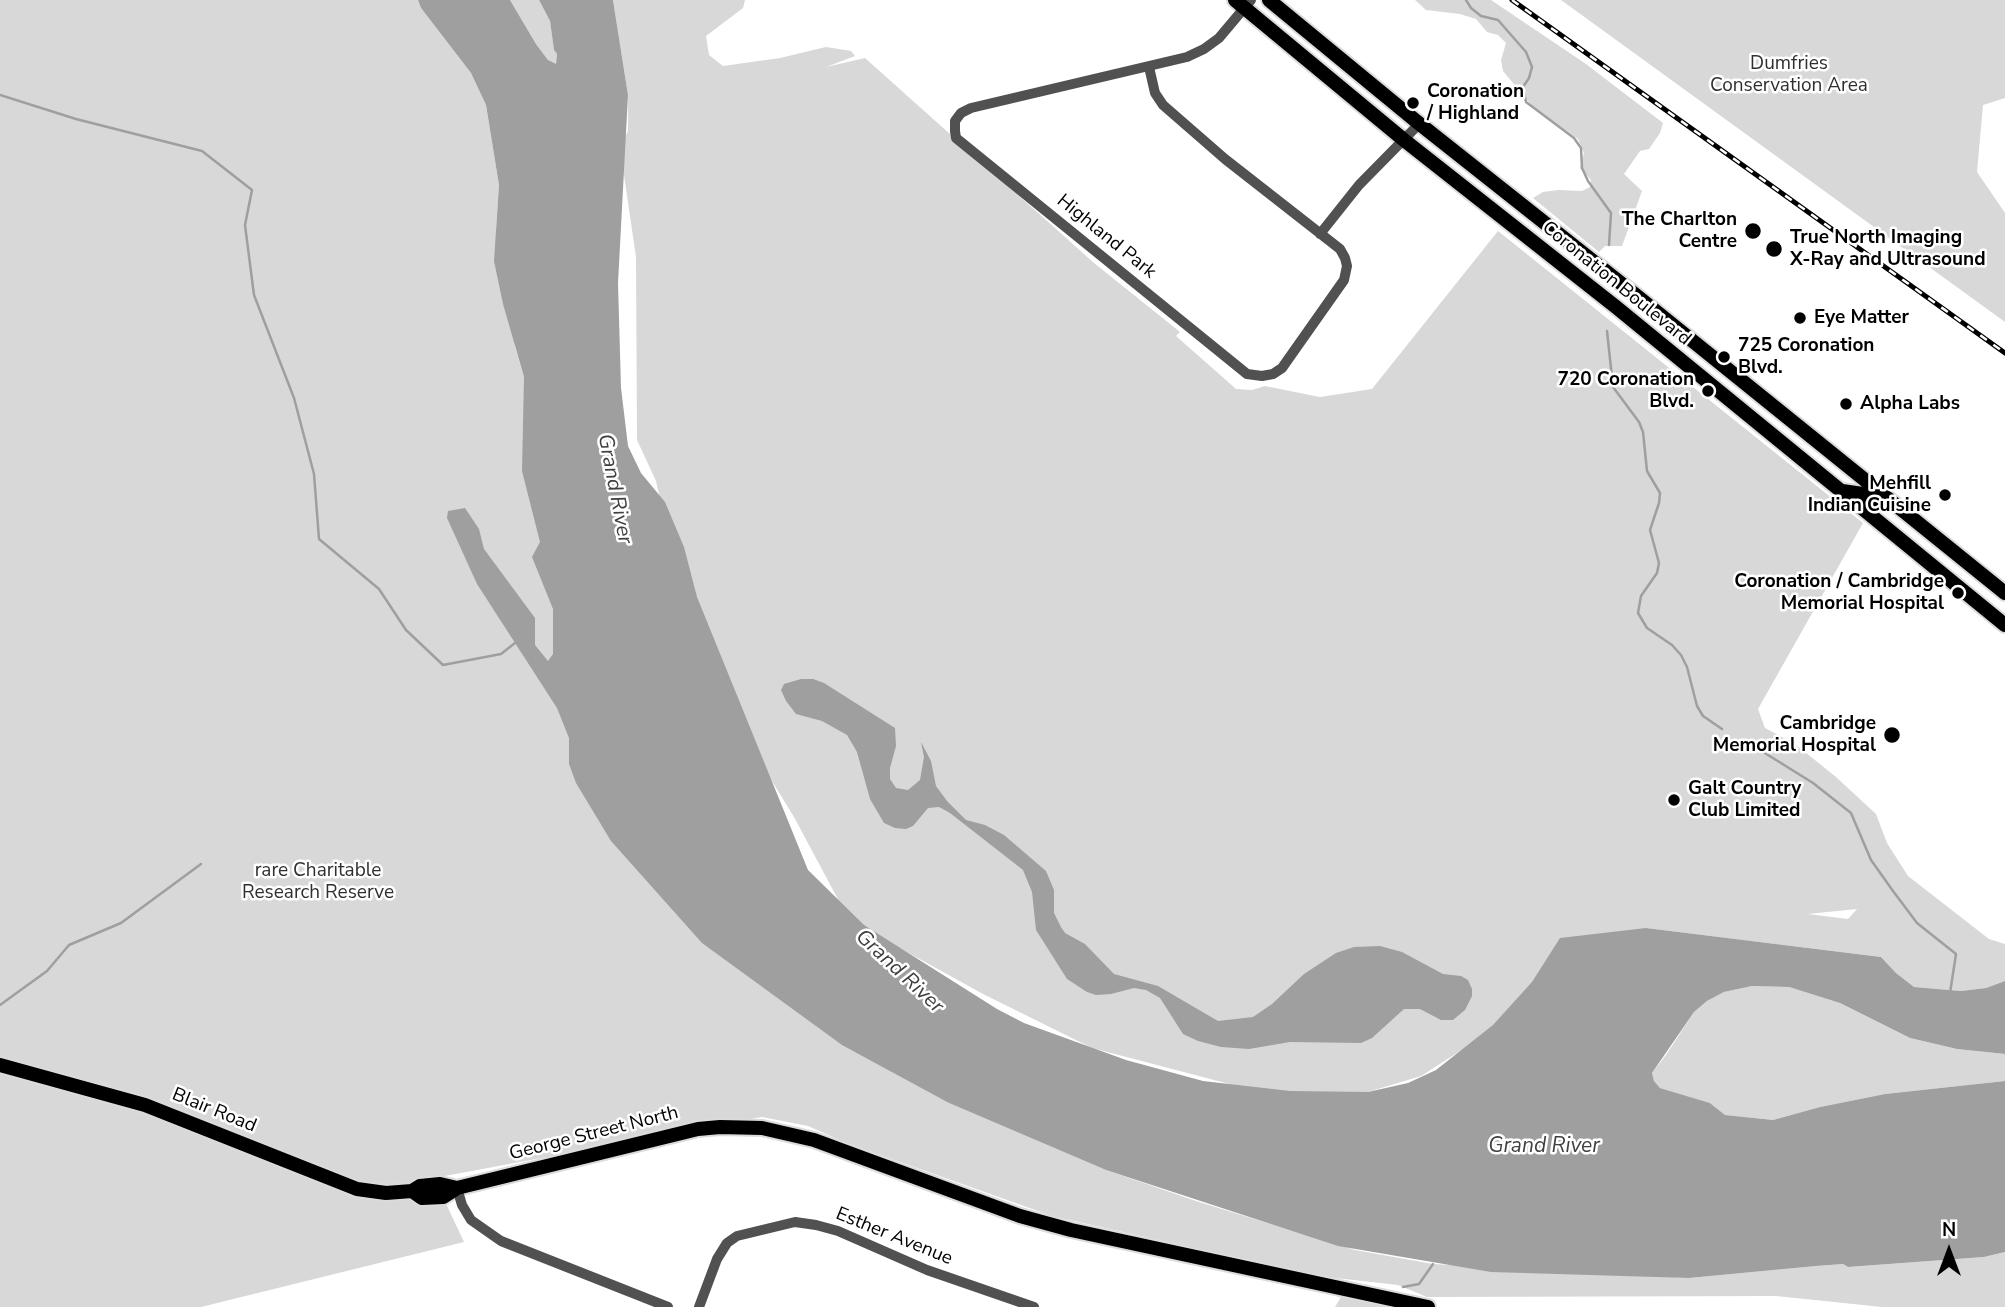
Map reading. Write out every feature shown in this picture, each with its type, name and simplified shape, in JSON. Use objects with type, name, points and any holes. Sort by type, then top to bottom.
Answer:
[{"type":"main road","name":"Coronation Boulevard","points":[[1269,0],[1419,124],[2005,593]]},
{"type":"main road","name":"Coronation Boulevard","points":[[1244,3],[1404,140],[1549,254],[2005,625]]},
{"type":"main road","points":[[1549,254],[1562,238]]},
{"type":"main road","points":[[1841,491],[1863,494],[1872,502],[1885,496]]},
{"type":"main road","name":"Blair Road","points":[[0,1065],[145,1105],[358,1189],[412,1191],[422,1198],[443,1197],[457,1188]]},
{"type":"main road","name":"George Street North","points":[[457,1188],[698,1129],[742,1126],[781,1131],[814,1140],[1020,1216],[1071,1230],[1428,1307]]},
{"type":"street","name":"Highland Park","points":[[1149,67],[1155,93],[1163,105],[1226,159],[1340,249],[1345,258],[1348,267],[1344,280],[1282,368],[1273,374],[1247,374],[956,138],[955,121],[961,113],[971,108],[1187,57],[1204,49],[1219,37],[1244,3]]},
{"type":"street","points":[[1320,234],[1359,185],[1419,124]]},
{"type":"street","points":[[457,1188],[462,1205],[471,1220],[500,1241],[668,1307]]},
{"type":"street","name":"Esther Avenue","points":[[699,1307],[717,1259],[727,1243],[737,1236],[795,1222],[838,1231],[927,1270],[1034,1307]]},
{"type":"green space","name":"rare Charitable Research Reserve","points":[[0,0],[418,0],[421,8],[471,73],[486,105],[499,185],[496,230],[515,347],[524,377],[524,400],[546,533],[949,1103],[1106,1170],[1355,1250],[1433,1264],[1689,1278],[1843,1264],[1848,1267],[1984,1257],[2005,1252],[2005,1307],[1882,1307],[1776,1296],[1427,1297],[1398,1285],[1318,1276],[1052,1216],[844,1142],[808,1126],[762,1117],[434,1178],[464,1242],[201,1307],[0,1307]]},
{"type":"green space","points":[[510,0],[539,0],[550,21],[554,50],[557,54],[556,65],[548,60],[536,44]]},
{"type":"green space","points":[[613,0],[745,0],[743,8],[706,36],[709,55],[723,66],[780,58],[826,47],[851,51],[855,56],[826,67],[865,58],[1094,263],[1180,332],[1176,336],[1236,389],[1252,390],[1265,386],[1320,397],[1372,389],[1498,231],[1863,523],[1758,709],[1765,728],[1795,744],[1876,814],[1887,843],[1908,876],[1989,939],[2005,944],[2005,981],[1986,988],[1961,991],[1914,987],[1881,957],[1646,928],[1421,1076],[1368,1092],[1279,1097],[1092,1048],[983,994],[849,920],[794,817],[697,659],[656,481],[637,440],[636,257],[620,148],[628,131],[628,95]],"holes":[[[1857,909],[1848,919],[1808,914]]]},
{"type":"green space","points":[[1415,0],[1491,0],[1586,64],[1663,123],[1649,149],[1640,151],[1624,174],[1642,191],[1622,246],[1605,246],[1599,252],[1533,198],[1543,192],[1582,191],[1590,187],[1591,180],[1580,168],[1584,153],[1578,139],[1533,107],[1503,71],[1501,60],[1506,43],[1498,35],[1487,32],[1476,19],[1426,10]]},
{"type":"green space","name":"Dumfries Conservation Area","points":[[1561,0],[2005,0],[2005,98],[1983,105],[1977,172],[2005,213],[2005,322]]},
{"type":"green space","points":[[1752,986],[1789,987],[1840,1003],[1910,1038],[1957,1049],[2005,1054],[2005,1081],[1885,1094],[1773,1120],[1725,1115],[1710,1103],[1660,1088],[1652,1073],[1694,1012],[1724,992]]},
{"type":"green space","points":[[1341,1297],[1366,1302],[1392,1307],[1335,1307]]},
{"type":"water","name":"Grand River","points":[[418,0],[510,0],[536,44],[548,60],[556,64],[557,54],[554,50],[550,21],[539,0],[613,0],[628,95],[618,283],[621,388],[628,446],[641,473],[665,502],[684,547],[697,597],[808,870],[864,925],[997,1009],[1024,1023],[1126,1060],[1203,1081],[1290,1091],[1368,1092],[1408,1083],[1436,1070],[1493,1025],[1532,982],[1560,938],[1646,928],[1881,957],[1914,987],[1961,991],[1986,988],[2005,981],[2005,1054],[1957,1049],[1910,1038],[1840,1003],[1789,987],[1752,986],[1724,992],[1694,1012],[1652,1073],[1660,1088],[1710,1103],[1725,1115],[1773,1120],[1885,1094],[2005,1081],[2005,1252],[1984,1257],[1848,1267],[1843,1264],[1689,1278],[1491,1272],[1338,1246],[1106,1170],[949,1103],[842,1045],[702,943],[611,841],[576,783],[569,764],[569,738],[557,708],[477,584],[447,518],[448,511],[465,508],[479,529],[484,549],[535,618],[535,645],[548,661],[553,654],[553,609],[532,557],[540,542],[522,471],[524,377],[494,261],[499,185],[486,105],[471,73],[421,8]]},
{"type":"water","points":[[801,679],[824,683],[895,728],[896,746],[890,779],[896,788],[908,790],[920,780],[924,757],[921,742],[931,761],[936,786],[947,801],[966,820],[985,825],[1004,835],[1046,871],[1054,890],[1054,913],[1061,927],[1065,933],[1085,944],[1114,974],[1158,986],[1218,1021],[1253,1017],[1272,1004],[1304,974],[1336,953],[1354,947],[1380,946],[1402,952],[1443,974],[1461,976],[1468,980],[1472,996],[1465,1010],[1453,1020],[1441,1020],[1420,1009],[1404,1009],[1372,1038],[1361,1043],[1290,1042],[1249,1049],[1221,1047],[1183,1034],[1160,998],[1146,990],[1134,988],[1096,995],[1087,992],[1067,979],[1036,930],[1032,892],[1023,870],[939,807],[928,808],[913,826],[906,829],[884,823],[870,799],[857,752],[847,735],[822,721],[796,714],[786,701],[781,690],[784,684]]},
{"type":"waterway","points":[[1466,0],[1481,16],[1498,20],[1526,52],[1532,67],[1523,87],[1526,102],[1574,138],[1581,148],[1582,168],[1611,213],[1609,245]]},
{"type":"waterway","points":[[0,95],[76,119],[202,151],[252,190],[245,225],[254,295],[294,398],[314,474],[319,539],[379,589],[406,630],[443,665],[501,654],[515,643]]},
{"type":"waterway","points":[[1607,331],[1613,387],[1639,422],[1643,432],[1647,471],[1660,493],[1650,530],[1659,563],[1657,573],[1641,596],[1638,613],[1647,628],[1672,645],[1681,655],[1687,667],[1697,706],[1703,716],[1722,729]]},
{"type":"waterway","points":[[1760,750],[1813,783],[1851,813],[1871,860],[1893,891],[1917,923],[1956,954],[1950,993]]},
{"type":"waterway","points":[[0,1005],[47,971],[69,945],[121,923],[201,864]]},
{"type":"waterway","points":[[1403,1287],[1419,1284],[1433,1264]]},
{"type":"railway","points":[[1512,0],[2005,353]]},
{"type":"place","name":"Coronation / Highland","points":[[1413,103]]},
{"type":"place","name":"The Charlton Centre","points":[[1753,231]]},
{"type":"place","name":"True North Imaging X-Ray and Ultrasound","points":[[1774,249]]},
{"type":"place","name":"Eye Matter","points":[[1800,318]]},
{"type":"place","name":"725 Coronation Blvd.","points":[[1724,357]]},
{"type":"place","name":"720 Coronation Blvd.","points":[[1708,391]]},
{"type":"place","name":"Alpha Labs","points":[[1846,404]]},
{"type":"place","name":"Mehfill Indian Cuisine","points":[[1945,495]]},
{"type":"place","name":"Coronation / Cambridge Memorial Hospital","points":[[1958,593]]},
{"type":"place","name":"Cambridge Memorial Hospital","points":[[1892,735]]},
{"type":"place","name":"Galt Country Club Limited","points":[[1674,800]]}]
